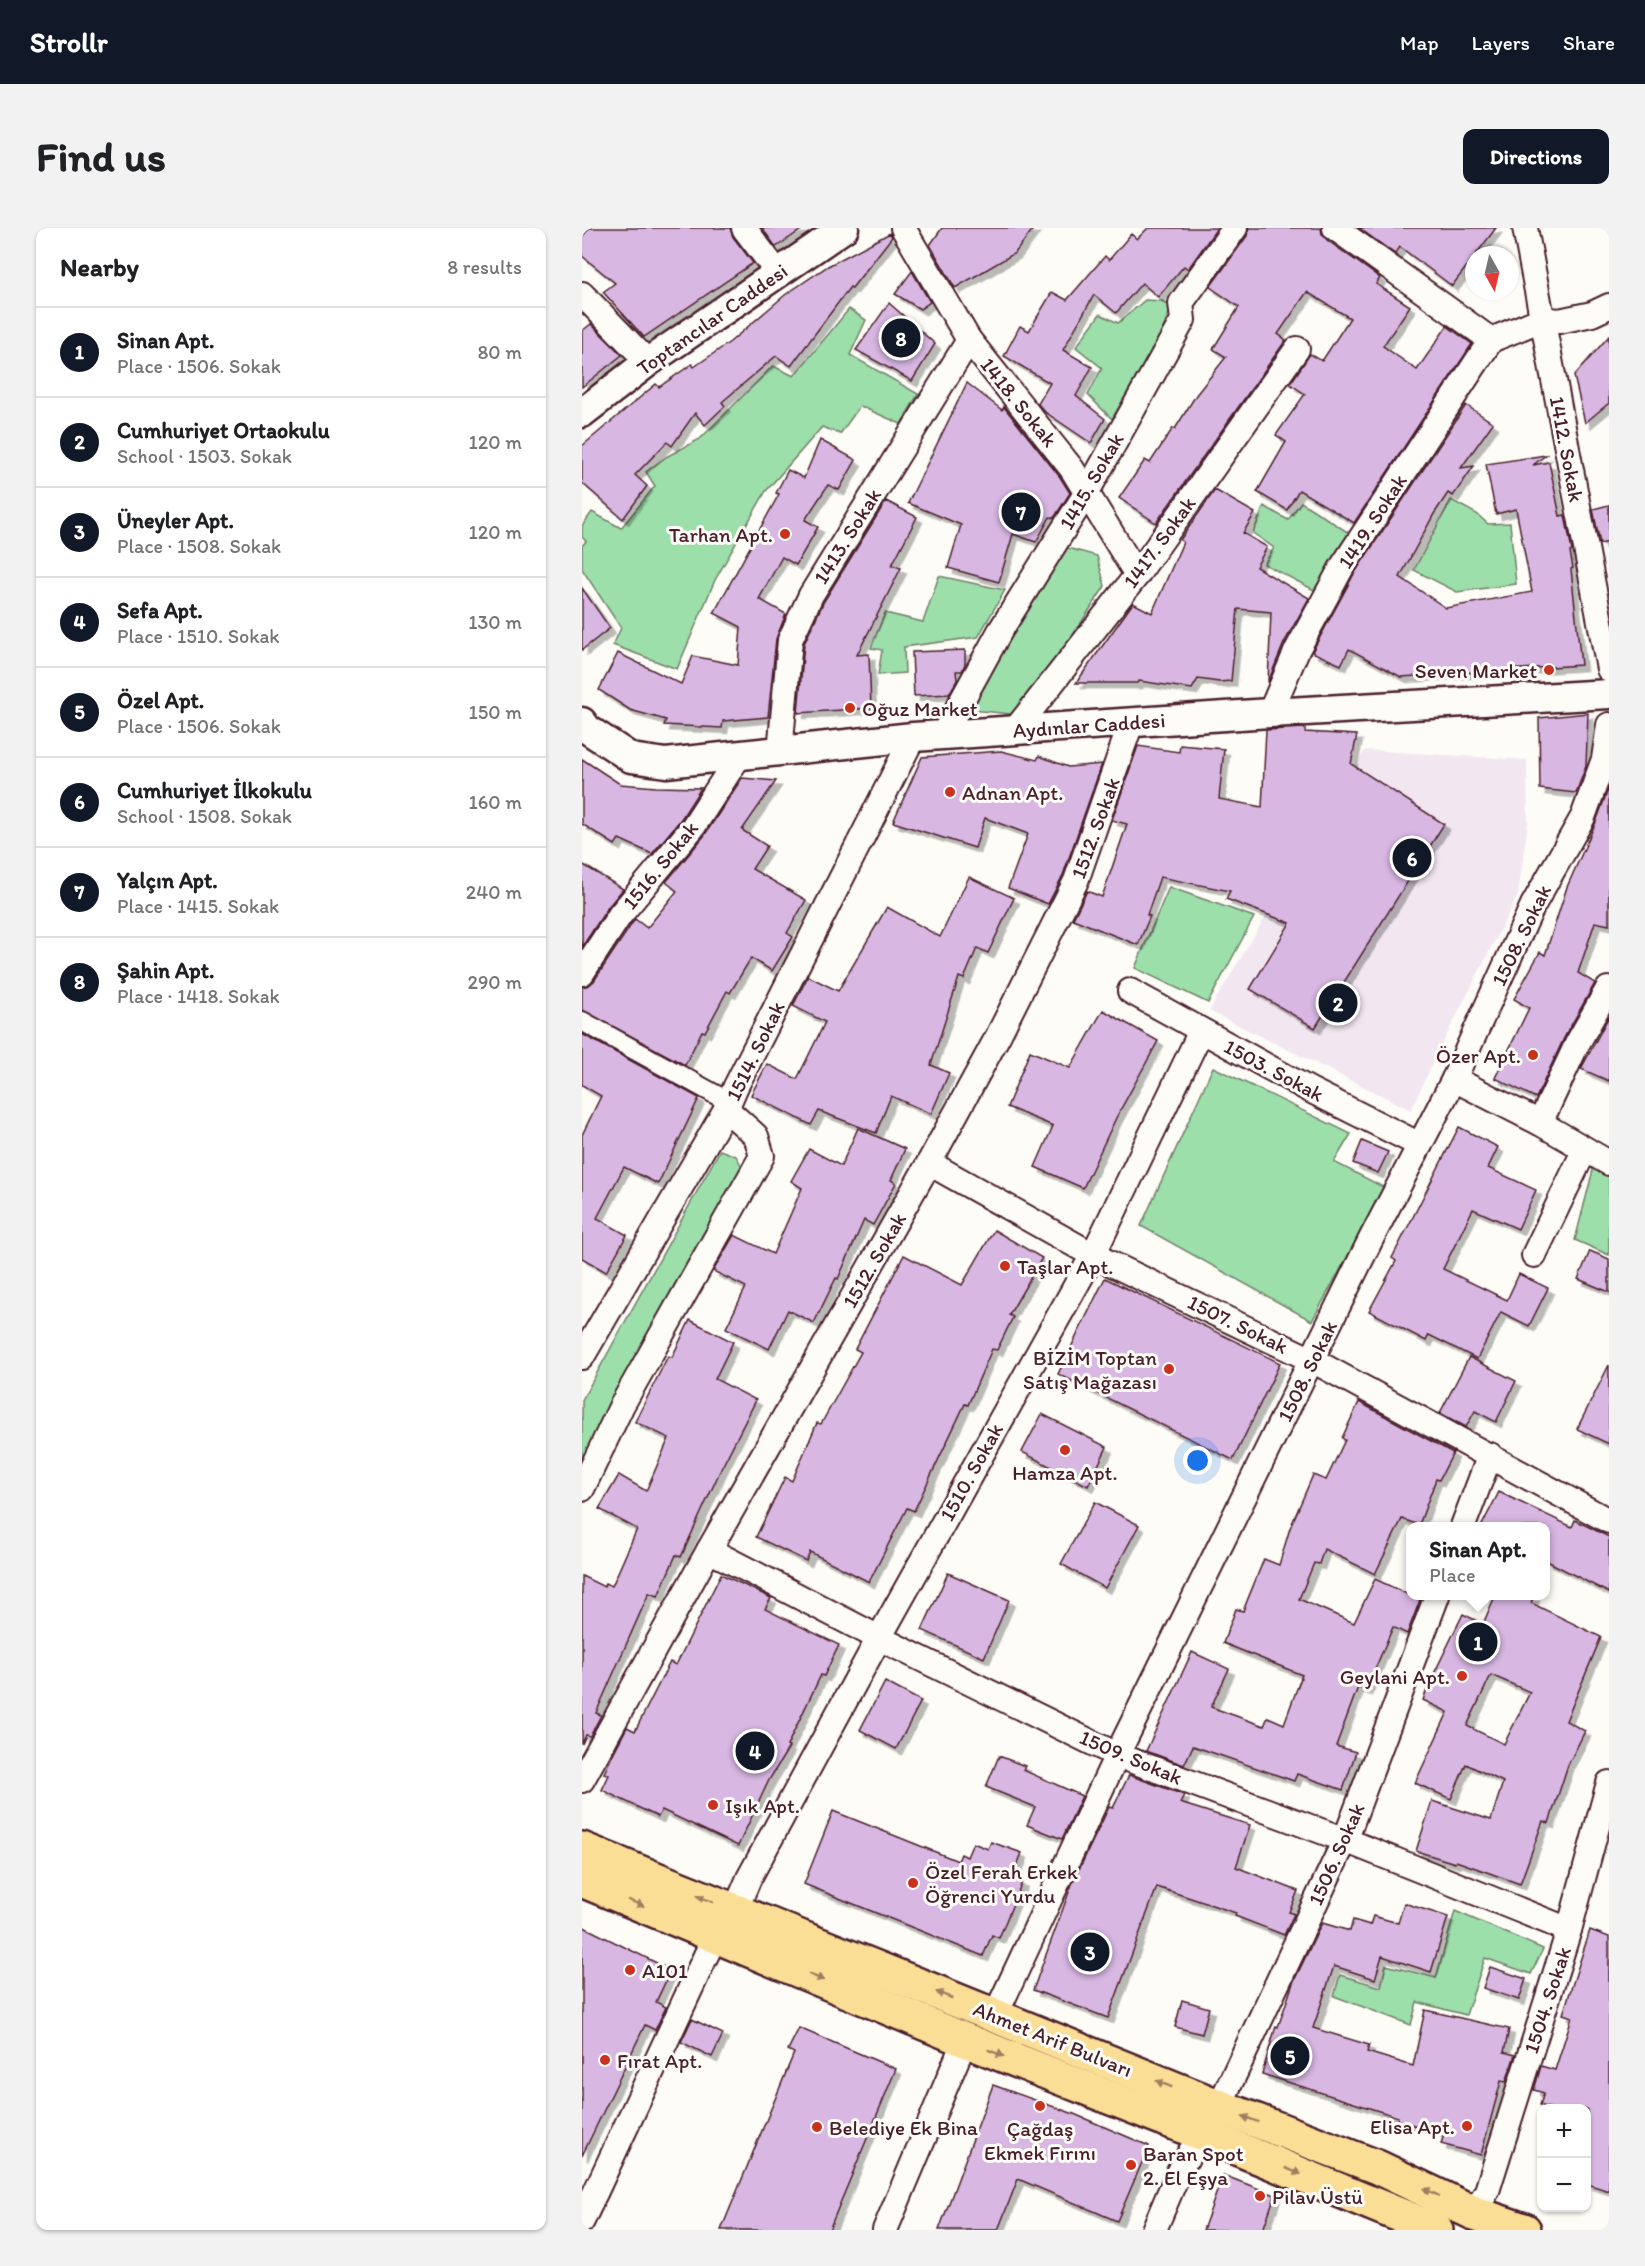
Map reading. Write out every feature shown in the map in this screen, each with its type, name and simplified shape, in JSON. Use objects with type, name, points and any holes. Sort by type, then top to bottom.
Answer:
[{"type":"main road","name":"Ahmet Arif Bulvarı","points":[[582,1849],[1377,2168],[1474,2212],[1524,2230]]},
{"type":"main road","name":"Ahmet Arif Bulvarı","points":[[582,1880],[965,2040],[1436,2230]]},
{"type":"street","points":[[744,228],[778,273]]},
{"type":"street","name":"Toptancılar Caddesi","points":[[582,413],[648,362],[844,228]]},
{"type":"street","name":"1418. Sokak","points":[[903,228],[969,339],[1049,438],[1087,492],[1137,575]]},
{"type":"street","name":"1415. Sokak","points":[[943,735],[1000,631],[1087,492],[1183,320],[1181,303],[1235,228]]},
{"type":"street","points":[[1335,228],[1491,340],[1542,319],[1559,321],[1592,314],[1609,306]]},
{"type":"street","name":"1412. Sokak","points":[[1525,228],[1609,669]]},
{"type":"street","points":[[582,294],[648,362]]},
{"type":"street","name":"1413. Sokak","points":[[780,752],[790,640],[811,595],[969,339]]},
{"type":"street","name":"1419. Sokak","points":[[1270,713],[1297,650],[1342,567],[1491,340]]},
{"type":"street","name":"1417. Sokak","points":[[1014,730],[1137,575],[1297,349]]},
{"type":"street","name":"Aydınlar Caddesi","points":[[582,722],[587,729],[631,758],[666,763],[913,736],[1609,694]]},
{"type":"street","name":"1512. Sokak","points":[[582,1780],[998,1036],[1076,882],[1131,723]]},
{"type":"street","name":"1508. Sokak","points":[[995,2016],[1117,1755],[1370,1241],[1454,1079],[1533,905],[1583,817],[1606,760],[1609,725]]},
{"type":"street","name":"1514. Sokak","points":[[582,1357],[727,1106],[913,736]]},
{"type":"street","name":"1516. Sokak","points":[[582,974],[620,915],[693,826],[739,756]]},
{"type":"street","points":[[1540,1123],[1577,1044],[1608,989]]},
{"type":"street","name":"1503. Sokak","points":[[1130,991],[1310,1090],[1420,1145]]},
{"type":"street","points":[[582,1021],[727,1106],[756,1136],[762,1156],[622,1405],[582,1490]]},
{"type":"street","name":"1510. Sokak","points":[[735,1911],[749,1878],[879,1638],[1093,1255],[1201,1030]]},
{"type":"street","points":[[1454,1079],[1540,1123],[1609,1163]]},
{"type":"street","points":[[1534,1255],[1585,1149]]},
{"type":"street","name":"1507. Sokak","points":[[929,1163],[1093,1255],[1312,1360],[1609,1521]]},
{"type":"street","points":[[1465,1522],[1490,1455]]},
{"type":"street","name":"1509. Sokak","points":[[709,1550],[879,1638],[1117,1755],[1345,1840],[1569,1930]]},
{"type":"street","name":"1506. Sokak","points":[[1154,2230],[1178,2173],[1218,2106],[1345,1840],[1435,1600]]},
{"type":"street","name":"1504. Sokak","points":[[1474,2212],[1487,2191],[1569,1930],[1609,1783]]},
{"type":"street","points":[[582,2221],[715,1936]]},
{"type":"street","points":[[885,2230],[965,2040]]},
{"type":"shaded area","points":[[1365,750],[1527,760],[1528,823],[1518,895],[1411,1110],[1209,1011]]},
{"type":"green space","points":[[1145,300],[1162,301],[1171,306],[1161,335],[1112,419],[1088,395],[1102,368],[1076,347],[1100,314],[1118,323]]},
{"type":"green space","points":[[849,309],[866,320],[850,355],[918,394],[901,424],[860,406],[840,434],[822,427],[766,491],[715,580],[677,669],[613,645],[621,628],[582,569],[582,546],[586,541],[582,537],[582,526],[592,512],[621,528],[655,486],[646,472],[666,457],[700,439],[773,366],[794,376]]},
{"type":"green space","points":[[1451,500],[1477,514],[1488,524],[1510,523],[1516,584],[1457,592],[1414,570]]},
{"type":"green space","points":[[1301,502],[1352,535],[1314,590],[1264,564],[1274,548],[1253,533],[1264,506],[1288,520]]},
{"type":"green space","points":[[1057,545],[1097,556],[1105,586],[1021,715],[972,710]]},
{"type":"green space","points":[[939,576],[1005,590],[978,637],[904,647],[905,673],[878,675],[882,650],[871,648],[885,613],[923,622]]},
{"type":"green space","points":[[1169,887],[1254,917],[1208,1003],[1135,968]]},
{"type":"green space","points":[[1213,1067],[1351,1134],[1334,1162],[1385,1188],[1312,1321],[1141,1226]]},
{"type":"green space","points":[[720,1150],[736,1156],[744,1170],[582,1471],[582,1400]]},
{"type":"green space","points":[[1594,1166],[1609,1176],[1609,1255],[1575,1240]]},
{"type":"green space","points":[[1455,1911],[1543,1949],[1531,1974],[1485,1958],[1466,2015],[1417,2002],[1411,2025],[1334,1996],[1340,1975],[1381,1987],[1386,1965],[1436,1978]]},
{"type":"building","points":[[589,228],[730,228],[733,237],[753,263],[644,337],[603,292],[615,283],[582,256],[582,237]]},
{"type":"building","points":[[762,228],[804,228],[776,247]]},
{"type":"building","points":[[942,228],[1034,228],[1015,253],[955,288],[930,245]]},
{"type":"building","points":[[1148,228],[1217,228],[1188,269],[1184,266],[1158,297],[1142,283],[1116,313],[1094,295],[1063,350],[1092,367],[1076,396],[1105,419],[1091,443],[1045,412],[1038,404],[1050,383],[1004,356],[1020,326],[1029,331],[1052,292],[1067,300],[1105,256],[1109,260],[1131,234],[1137,239]]},
{"type":"building","points":[[1249,228],[1321,228],[1327,240],[1380,278],[1376,284],[1410,306],[1383,346],[1417,370],[1447,326],[1472,344],[1354,523],[1299,490],[1287,510],[1257,492],[1286,442],[1276,435],[1305,394],[1290,384],[1310,354],[1322,361],[1350,318],[1307,292],[1278,334],[1286,340],[1156,523],[1119,498],[1145,460],[1150,463],[1196,395],[1226,357],[1213,349],[1239,307],[1210,287],[1247,236]]},
{"type":"building","points":[[1359,228],[1496,228],[1482,246],[1465,246],[1465,269],[1452,286],[1400,247],[1395,254]]},
{"type":"building","points":[[890,233],[892,237],[852,288],[850,287],[791,366],[776,356],[722,402],[725,406],[705,425],[695,413],[672,446],[667,442],[635,475],[647,486],[623,519],[582,483],[582,446],[656,384],[659,387],[692,364],[694,367],[730,342],[785,295],[828,266]]},
{"type":"building","points":[[912,271],[930,302],[920,309],[895,294]]},
{"type":"building","points":[[889,303],[935,344],[912,381],[856,350]]},
{"type":"building","points":[[591,324],[622,355],[582,387],[582,331]]},
{"type":"building","points":[[1609,336],[1609,403],[1585,423],[1574,376]]},
{"type":"building","points":[[967,383],[1002,410],[1004,407],[1060,477],[1070,493],[1054,518],[1050,517],[1036,542],[1013,534],[999,582],[948,568],[961,525],[908,503]]},
{"type":"building","points":[[1466,405],[1493,423],[1461,468],[1474,466],[1453,496],[1448,493],[1434,514],[1400,577],[1446,608],[1532,592],[1516,509],[1496,514],[1486,464],[1546,455],[1533,465],[1549,462],[1560,516],[1565,515],[1572,551],[1570,552],[1573,568],[1571,569],[1581,665],[1401,677],[1349,649],[1341,665],[1312,652],[1354,574]]},
{"type":"building","points":[[820,440],[856,460],[839,490],[828,485],[805,520],[818,527],[796,565],[782,557],[759,599],[786,614],[776,639],[768,717],[723,721],[722,728],[664,725],[666,720],[630,710],[599,690],[618,653],[681,684],[693,656],[738,665],[741,627],[714,613],[779,494],[776,493],[788,470],[804,478]]},
{"type":"building","points":[[1215,490],[1255,513],[1243,533],[1267,547],[1256,567],[1309,598],[1284,643],[1268,682],[1271,612],[1238,609],[1231,681],[1198,679],[1192,689],[1139,681],[1137,683],[1076,683],[1133,603],[1152,613],[1183,542],[1180,540]]},
{"type":"building","points":[[886,501],[917,517],[892,565],[901,568],[857,655],[869,654],[871,708],[798,713],[804,644],[824,601]]},
{"type":"building","points":[[1609,505],[1609,542],[1600,544],[1593,509]]},
{"type":"building","points":[[582,588],[610,628],[582,650]]},
{"type":"building","points":[[965,650],[965,664],[962,671],[956,671],[957,680],[949,694],[914,696],[912,652]]},
{"type":"building","points":[[1588,713],[1586,766],[1576,793],[1540,789],[1539,718]]},
{"type":"building","points":[[1305,728],[1305,732],[1357,735],[1351,764],[1444,824],[1315,1028],[1250,989],[1290,923],[1226,899],[1230,891],[1160,877],[1147,915],[1150,916],[1138,945],[1073,919],[1087,891],[1102,897],[1127,824],[1112,820],[1138,746],[1179,752],[1180,745],[1224,749],[1219,799],[1262,807],[1266,730]]},
{"type":"building","points":[[1001,751],[1037,760],[1039,756],[1068,767],[1102,764],[1063,875],[1048,904],[1008,888],[1028,834],[985,818],[975,848],[893,822],[922,757]]},
{"type":"building","points":[[582,759],[620,784],[701,788],[681,819],[652,854],[619,839],[615,845],[582,824]]},
{"type":"building","points":[[742,778],[776,781],[742,830],[767,846],[752,869],[806,900],[787,933],[793,937],[772,971],[751,958],[730,993],[727,991],[705,1032],[702,1031],[685,1065],[582,1010],[582,987],[594,981],[635,919],[647,928],[677,891],[666,882],[704,836]]},
{"type":"building","points":[[1609,787],[1609,925],[1595,922],[1578,973],[1595,983],[1564,1038],[1536,1098],[1495,1078],[1529,1008],[1514,999],[1540,952],[1545,955],[1567,887]]},
{"type":"building","points":[[582,864],[623,889],[608,907],[582,947]]},
{"type":"building","points":[[969,877],[1014,898],[988,953],[977,948],[964,979],[959,977],[931,1065],[949,1073],[931,1114],[891,1096],[876,1133],[819,1111],[811,1125],[751,1095],[767,1064],[797,1079],[825,1022],[793,1006],[808,976],[838,991],[887,907],[940,937]]},
{"type":"building","points":[[1103,1010],[1158,1041],[1116,1118],[1083,1188],[1035,1167],[1053,1126],[1007,1107],[1030,1051],[1070,1068]]},
{"type":"building","points":[[1609,1016],[1609,1081],[1581,1069]]},
{"type":"building","points":[[582,1034],[699,1098],[658,1184],[624,1167],[597,1218],[627,1235],[606,1272],[582,1258],[582,1135],[601,1096],[582,1085]]},
{"type":"building","points":[[1459,1127],[1498,1147],[1488,1168],[1536,1190],[1518,1229],[1473,1209],[1443,1269],[1507,1300],[1519,1274],[1548,1288],[1529,1326],[1501,1312],[1477,1359],[1429,1335],[1426,1341],[1369,1311],[1396,1261],[1392,1258]]},
{"type":"building","points":[[858,1128],[905,1149],[891,1180],[896,1183],[873,1225],[864,1220],[838,1279],[836,1278],[814,1323],[788,1310],[769,1349],[726,1328],[746,1287],[713,1271],[734,1235],[773,1254],[802,1188],[791,1181],[809,1149],[841,1166]]},
{"type":"building","points":[[1362,1141],[1388,1152],[1378,1173],[1353,1163]]},
{"type":"building","points":[[994,1230],[1042,1258],[1009,1315],[1013,1317],[997,1350],[992,1349],[968,1405],[965,1404],[914,1511],[907,1508],[869,1582],[810,1552],[806,1561],[756,1537],[785,1477],[792,1481],[817,1423],[821,1424],[861,1352],[855,1349],[904,1255],[962,1285]]},
{"type":"building","points":[[1590,1251],[1609,1259],[1609,1292],[1578,1279]]},
{"type":"building","name":"BİZİM Toptan Satış Mağazası","points":[[1105,1278],[1280,1363],[1233,1460],[1058,1374]]},
{"type":"building","points":[[690,1320],[733,1342],[715,1379],[756,1400],[721,1469],[681,1557],[676,1555],[658,1596],[649,1593],[596,1713],[601,1715],[590,1736],[586,1735],[582,1744],[582,1576],[604,1587],[605,1583],[612,1586],[637,1529],[599,1509],[619,1475],[646,1491],[669,1438],[635,1422],[668,1356],[672,1357]]},
{"type":"building","points":[[1469,1357],[1516,1381],[1496,1422],[1475,1411],[1466,1427],[1440,1413]]},
{"type":"building","points":[[1609,1365],[1609,1444],[1577,1429]]},
{"type":"building","points":[[1359,1402],[1453,1453],[1439,1480],[1436,1479],[1420,1522],[1402,1519],[1375,1574],[1324,1549],[1319,1564],[1314,1563],[1299,1599],[1354,1623],[1375,1579],[1406,1593],[1406,1600],[1420,1600],[1407,1634],[1393,1627],[1366,1690],[1358,1687],[1336,1746],[1356,1752],[1343,1790],[1297,1774],[1294,1781],[1193,1746],[1184,1765],[1146,1751],[1192,1652],[1229,1669],[1211,1707],[1264,1726],[1268,1717],[1284,1724],[1302,1675],[1223,1643],[1236,1609],[1243,1611],[1264,1559],[1279,1565],[1290,1528],[1313,1475],[1326,1480],[1345,1440],[1342,1438]]},
{"type":"building","name":"Hamza Apt.","points":[[1042,1414],[1107,1447],[1088,1486],[1022,1452]]},
{"type":"building","points":[[1499,1492],[1572,1527],[1575,1520],[1609,1537],[1609,1593],[1550,1563],[1550,1522],[1484,1522]]},
{"type":"building","points":[[1095,1502],[1139,1525],[1105,1588],[1061,1564]]},
{"type":"building","points":[[948,1573],[1009,1600],[984,1658],[922,1630]]},
{"type":"building","points":[[721,1574],[771,1598],[765,1609],[839,1645],[824,1676],[821,1675],[787,1746],[789,1747],[769,1780],[738,1846],[662,1810],[658,1817],[602,1790],[609,1775],[604,1773],[627,1727],[635,1731],[670,1662],[676,1665]]},
{"type":"building","points":[[1493,1600],[1532,1600],[1531,1603],[1601,1637],[1566,1721],[1585,1731],[1568,1765],[1549,1823],[1543,1821],[1520,1884],[1456,1861],[1455,1863],[1416,1851],[1432,1801],[1491,1820],[1503,1782],[1466,1764],[1451,1799],[1415,1783],[1448,1712],[1423,1700],[1463,1614],[1483,1624]],"holes":[[[1491,1675],[1530,1692],[1504,1744],[1467,1726]]]},
{"type":"building","points":[[885,1682],[921,1701],[896,1749],[860,1730]]},
{"type":"building","points":[[999,1756],[1025,1766],[1023,1770],[1082,1796],[1062,1839],[1027,1825],[1035,1807],[986,1787]]},
{"type":"building","points":[[1129,1775],[1184,1795],[1180,1803],[1250,1825],[1236,1867],[1298,1891],[1289,1912],[1294,1914],[1284,1935],[1235,1916],[1236,1913],[1157,1887],[1108,2018],[1033,1990],[1072,1884],[1109,1807],[1113,1808]]},
{"type":"building","name":"Özel Ferah Erkek Öğrenci Yurdu","points":[[833,1811],[958,1861],[961,1854],[967,1857],[973,1843],[988,1849],[991,1842],[1022,1853],[1012,1878],[1022,1882],[999,1938],[992,1935],[983,1956],[804,1884]]},
{"type":"building","points":[[1404,1903],[1448,1917],[1431,1972],[1382,1956],[1375,1979],[1334,1966],[1313,2028],[1369,2045],[1367,2052],[1413,2066],[1425,2010],[1509,2029],[1504,2052],[1515,2055],[1506,2082],[1501,2081],[1481,2155],[1441,2144],[1444,2134],[1262,2074],[1276,2026],[1278,2027],[1293,1983],[1322,1923],[1350,1931],[1353,1920],[1370,1925],[1373,1916],[1398,1923]]},
{"type":"building","name":"Fırat Apt.","points":[[582,1926],[671,1970],[656,2002],[666,2007],[655,2030],[645,2025],[582,2156]]},
{"type":"building","points":[[1590,1930],[1609,1937],[1609,2191],[1591,2185],[1591,2104],[1540,2104],[1544,2093],[1534,2090],[1541,2066],[1555,2070],[1572,2017],[1563,2014]]},
{"type":"building","points":[[1490,1967],[1526,1979],[1519,2000],[1483,1988]]},
{"type":"building","points":[[1182,2000],[1209,2008],[1202,2034],[1175,2027]]},
{"type":"building","points":[[692,2019],[723,2034],[712,2057],[681,2042]]},
{"type":"building","name":"Belediye Ek Bina","points":[[799,2028],[896,2069],[829,2230],[721,2230],[794,2053],[788,2050]]},
{"type":"building","points":[[993,2085],[1074,2114],[1149,2146],[1117,2221],[1018,2179],[998,2230],[939,2230]]},
{"type":"building","points":[[1223,2175],[1275,2195],[1263,2230],[1203,2230]]},
{"type":"place","name":"Şahin Apt.","points":[[901,338]]},
{"type":"place","name":"Yalçın Apt.","points":[[1021,512]]},
{"type":"place","name":"Tarhan Apt.","points":[[785,534]]},
{"type":"place","name":"Seven Market","points":[[1549,670]]},
{"type":"place","name":"Oğuz Market","points":[[850,708]]},
{"type":"place","name":"Adnan Apt.","points":[[950,792]]},
{"type":"place","name":"Cumhuriyet İlkokulu","points":[[1412,858]]},
{"type":"place","name":"Cumhuriyet Ortaokulu","points":[[1338,1003]]},
{"type":"place","name":"Özer Apt.","points":[[1533,1055]]},
{"type":"place","name":"Taşlar Apt.","points":[[1005,1266]]},
{"type":"place","name":"BİZİM Toptan Satış Mağazası","points":[[1169,1369]]},
{"type":"place","name":"Hamza Apt.","points":[[1065,1450]]},
{"type":"place","name":"Sinan Apt.","points":[[1478,1642]]},
{"type":"place","name":"Geylani Apt.","points":[[1462,1676]]},
{"type":"place","name":"Sefa Apt.","points":[[755,1751]]},
{"type":"place","name":"Işık Apt.","points":[[713,1805]]},
{"type":"place","name":"Özel Ferah Erkek Öğrenci Yurdu","points":[[913,1883]]},
{"type":"place","name":"Üneyler Apt.","points":[[1090,1952]]},
{"type":"place","name":"A101","points":[[630,1970]]},
{"type":"place","name":"Özel Apt.","points":[[1290,2056]]},
{"type":"place","name":"Fırat Apt.","points":[[605,2060]]},
{"type":"place","name":"Çağdaş Ekmek Fırını","points":[[1040,2106]]},
{"type":"place","name":"Elisa Apt.","points":[[1467,2126]]},
{"type":"place","name":"Belediye Ek Bina","points":[[817,2127]]},
{"type":"place","name":"Baran Spot 2. El Eşya","points":[[1131,2165]]},
{"type":"place","name":"Pilav Üstü","points":[[1260,2196]]}]
